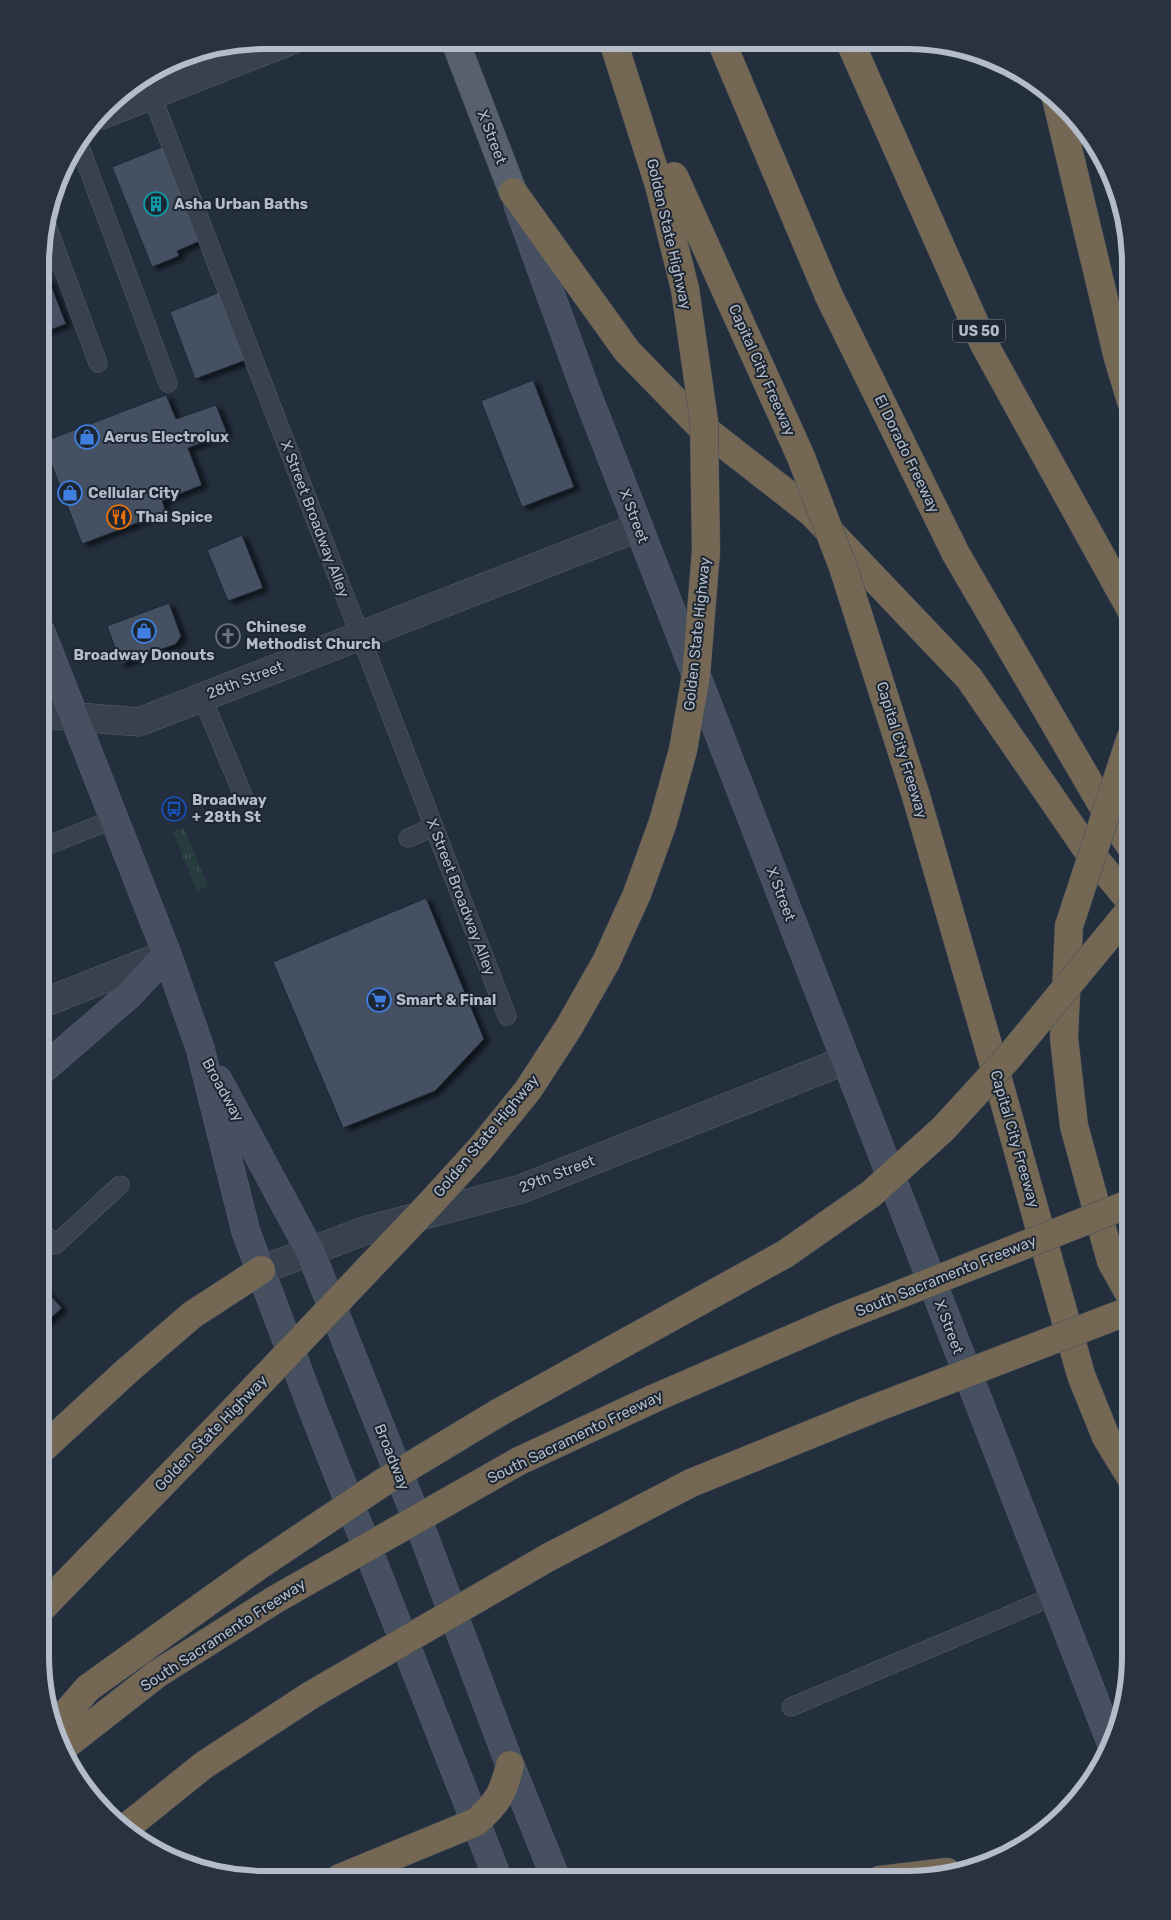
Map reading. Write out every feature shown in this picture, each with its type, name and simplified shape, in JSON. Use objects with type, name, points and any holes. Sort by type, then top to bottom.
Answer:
[{"type":"highway","name":"Capital City Freeway","points":[[617,49],[666,181],[805,466],[843,567],[916,796],[998,1076],[1081,1375],[1106,1437],[1122,1463]]},
{"type":"highway","name":"El Dorado Freeway","points":[[724,49],[829,296],[956,554],[1101,803],[1122,834]]},
{"type":"highway","name":"US 50","points":[[853,49],[984,344],[1122,594]]},
{"type":"highway","points":[[1059,112],[1122,369]]},
{"type":"highway","name":"Golden State Highway","points":[[49,1601],[430,1204],[481,1148],[528,1090],[569,1027],[606,962],[637,894],[663,822],[683,750],[696,675],[706,551],[704,421],[685,289],[666,181]]},
{"type":"highway","points":[[513,192],[626,351],[698,424],[812,513],[969,678],[1086,848],[1122,891]]},
{"type":"highway","points":[[1122,764],[1069,926],[1064,1038],[1074,1126],[1111,1261],[1122,1281]]},
{"type":"highway","points":[[59,1722],[88,1688],[257,1567],[382,1484],[498,1413],[785,1254],[871,1194],[943,1129],[1009,1057],[1122,920]]},
{"type":"highway","name":"South Sacramento Freeway","points":[[67,1744],[158,1674],[276,1599],[519,1461],[657,1397],[838,1319],[1122,1207]]},
{"type":"highway","points":[[49,1443],[128,1370],[192,1315],[262,1270]]},
{"type":"highway","points":[[130,1824],[204,1765],[311,1695],[549,1557],[691,1484],[868,1411],[1122,1313]]},
{"type":"highway","points":[[357,1871],[476,1822],[493,1806],[504,1788],[510,1765]]},
{"type":"main road","name":"X Street","points":[[458,49],[585,389],[1108,1734]]},
{"type":"main road","name":"Broadway","points":[[49,652],[167,954],[200,1048],[246,1232],[262,1270],[314,1413],[495,1871]]},
{"type":"main road","points":[[49,1064],[130,994],[167,954]]},
{"type":"main road","name":"Broadway","points":[[200,1048],[310,1250],[423,1534],[510,1765],[553,1871]]},
{"type":"street","points":[[121,103],[148,87],[264,49]]},
{"type":"street","name":"28th Street","points":[[49,714],[139,722],[639,527]]},
{"type":"street","points":[[49,1001],[167,954]]},
{"type":"street","name":"29th Street","points":[[262,1270],[310,1250],[364,1231],[522,1189],[846,1060]]},
{"type":"lane","name":"X Street Broadway Alley","points":[[148,87],[360,636],[393,738],[434,828],[507,1016]]},
{"type":"lane","points":[[81,150],[168,383]]},
{"type":"lane","points":[[51,236],[98,363]]},
{"type":"lane","points":[[49,263],[59,259]]},
{"type":"lane","points":[[202,696],[243,795]]},
{"type":"lane","points":[[49,845],[114,820]]},
{"type":"lane","points":[[408,838],[434,828]]},
{"type":"lane","points":[[49,1239],[55,1245],[120,1185]]},
{"type":"lane","points":[[791,1707],[1054,1596]]},
{"type":"green space","points":[[184,828],[208,886],[197,891],[173,832]]},
{"type":"building","name":"Asha Urban Baths","points":[[162,147],[200,241],[177,251],[179,256],[152,267],[112,167]]},
{"type":"building","points":[[49,280],[66,324],[49,330]]},
{"type":"building","points":[[220,292],[246,360],[195,379],[170,312]]},
{"type":"building","points":[[533,380],[574,487],[522,507],[481,401]]},
{"type":"building","points":[[166,395],[176,419],[216,405],[227,433],[188,448],[202,485],[162,501],[166,512],[82,544],[49,458],[49,440]]},
{"type":"building","points":[[242,535],[263,588],[228,601],[207,550]]},
{"type":"building","name":"Broadway Donouts","points":[[169,603],[181,636],[176,644],[121,664],[107,626]]},
{"type":"building","name":"Smart & Final","points":[[426,898],[484,1039],[435,1091],[343,1128],[273,962]]},
{"type":"building","points":[[49,1294],[62,1308],[49,1320]]},
{"type":"place","name":"Asha Urban Baths","points":[[156,204]]},
{"type":"place","name":"Aerus Electrolux","points":[[87,437]]},
{"type":"place","name":"Cellular City","points":[[70,493]]},
{"type":"place","name":"Thai Spice","points":[[119,517]]},
{"type":"place","name":"Broadway Donouts","points":[[144,631]]},
{"type":"place","name":"Chinese Methodist Church","points":[[228,636]]},
{"type":"place","name":"Broadway + 28th St","points":[[174,809]]},
{"type":"place","name":"Smart & Final","points":[[379,1000]]}]
